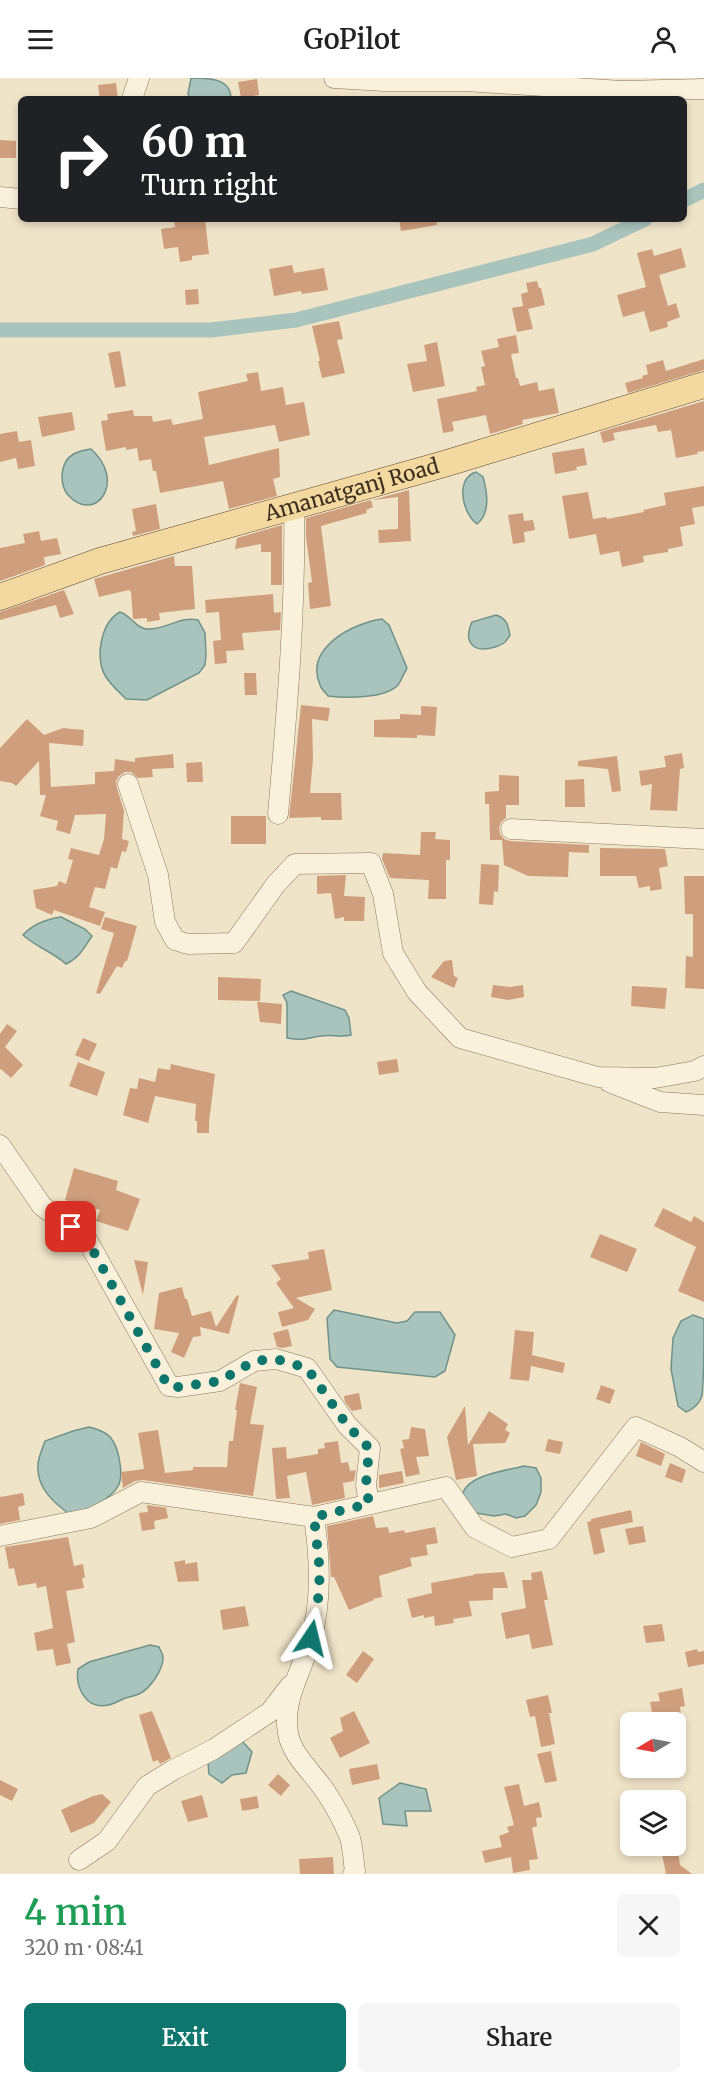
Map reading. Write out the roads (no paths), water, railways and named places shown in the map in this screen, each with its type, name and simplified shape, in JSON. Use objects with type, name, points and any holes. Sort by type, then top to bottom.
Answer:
[{"type":"main road","name":"Amanatganj Road","points":[[0,597],[100,561],[444,464],[704,385]]},
{"type":"street","points":[[133,96],[139,78]]},
{"type":"street","points":[[334,78],[384,81],[465,81],[622,91],[704,89]]},
{"type":"street","points":[[0,197],[18,199]]},
{"type":"street","points":[[278,814],[291,658],[295,572],[294,505]]},
{"type":"street","points":[[128,784],[158,874],[165,922],[174,940],[188,944],[234,943],[276,884],[295,864],[371,863],[383,894],[393,953],[417,992],[460,1038],[598,1077],[660,1102],[704,1105]]},
{"type":"street","points":[[511,829],[704,839]]},
{"type":"street","points":[[598,1077],[655,1078],[695,1071],[704,1066]]},
{"type":"street","points":[[0,1145],[42,1206],[86,1238],[168,1386],[178,1387],[220,1381],[254,1361],[276,1359],[307,1368],[347,1425],[369,1448],[366,1485],[369,1504]]},
{"type":"street","points":[[0,1536],[91,1518],[141,1492],[314,1517],[446,1487],[475,1528],[512,1547],[549,1539],[636,1427],[680,1447],[704,1462]]},
{"type":"street","points":[[314,1517],[320,1572],[318,1600],[311,1638],[301,1672],[287,1706],[288,1734],[302,1763],[326,1792],[349,1836],[355,1871],[353,1874]]},
{"type":"street","points":[[79,1860],[107,1842],[147,1786],[172,1770],[214,1749],[270,1712],[301,1672]]},
{"type":"water","points":[[191,78],[212,79],[223,83],[231,96],[189,96]]},
{"type":"water","points":[[91,449],[101,461],[107,474],[107,485],[104,495],[97,502],[89,505],[79,503],[69,496],[63,487],[62,476],[64,464],[69,457]]},
{"type":"water","points":[[476,472],[483,477],[487,502],[484,514],[477,524],[468,513],[463,497],[465,482]]},
{"type":"water","points":[[120,612],[140,627],[147,629],[185,620],[198,620],[205,633],[205,665],[199,673],[147,700],[126,699],[106,677],[100,661],[104,632],[113,617]]},
{"type":"water","points":[[496,615],[504,620],[510,635],[503,644],[487,649],[472,645],[469,635],[472,622]]},
{"type":"water","points":[[382,619],[389,625],[407,668],[398,685],[392,690],[375,695],[328,696],[321,686],[317,672],[319,660],[325,649],[345,632],[370,621]]},
{"type":"water","points":[[61,917],[85,929],[92,936],[78,956],[66,964],[23,935],[40,923]]},
{"type":"water","points":[[291,991],[345,1010],[349,1018],[351,1035],[287,1038],[287,1003],[283,995]]},
{"type":"water","points":[[334,1310],[397,1323],[407,1321],[415,1312],[440,1312],[455,1335],[445,1371],[435,1377],[337,1367],[330,1359],[327,1318]]},
{"type":"water","points":[[693,1315],[704,1319],[703,1388],[698,1404],[686,1412],[678,1406],[671,1369],[673,1338],[681,1321]]},
{"type":"water","points":[[89,1427],[106,1433],[113,1441],[120,1464],[120,1482],[115,1491],[104,1500],[72,1516],[53,1501],[43,1488],[38,1473],[38,1462],[45,1441]]},
{"type":"water","points":[[524,1466],[536,1468],[541,1478],[541,1492],[536,1505],[525,1516],[516,1518],[506,1514],[494,1516],[470,1512],[462,1494],[466,1487],[489,1474]]},
{"type":"water","points":[[150,1645],[159,1647],[163,1661],[156,1678],[148,1688],[139,1694],[108,1705],[100,1706],[88,1701],[80,1690],[78,1669],[89,1662]]},
{"type":"water","points":[[242,1741],[252,1752],[246,1773],[232,1775],[222,1783],[209,1774],[208,1763],[222,1751]]},
{"type":"water","points":[[400,1783],[426,1789],[431,1811],[405,1811],[407,1826],[383,1824],[379,1798]]},
{"type":"waterway","points":[[687,198],[704,190]]},
{"type":"waterway","points":[[0,330],[211,330],[296,320],[593,244],[639,222]]}]
